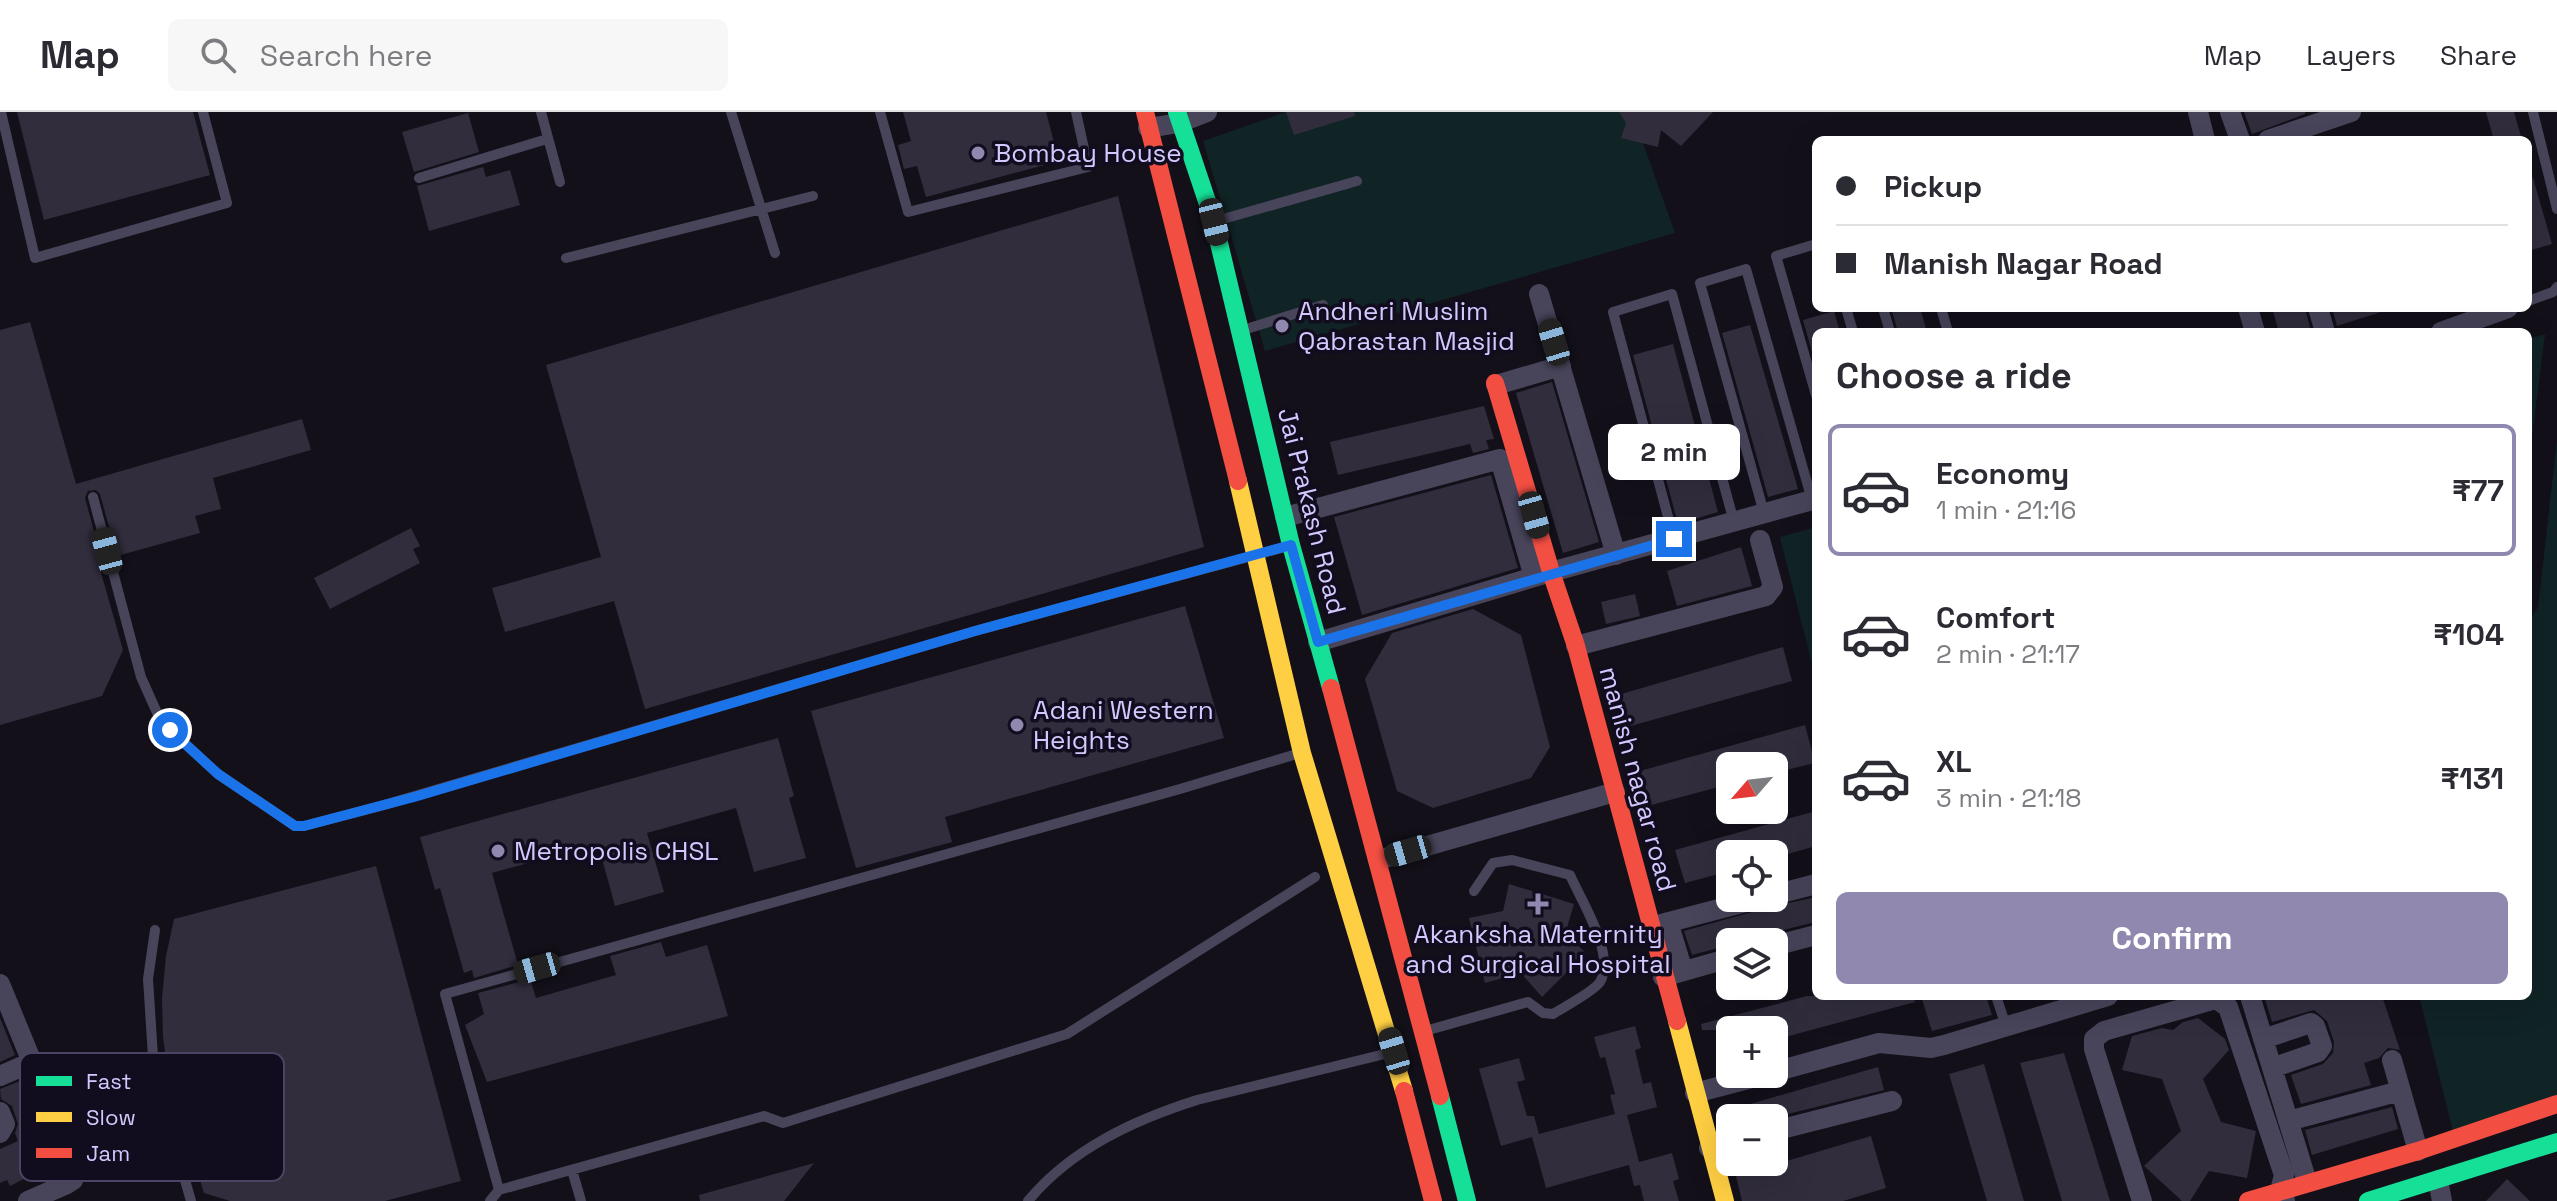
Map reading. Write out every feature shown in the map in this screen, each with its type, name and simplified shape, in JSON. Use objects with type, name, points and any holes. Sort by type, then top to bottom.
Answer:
[{"type":"main road","name":"Jai Prakash Road","points":[[1178,117],[1214,222],[1291,545],[1378,860],[1467,1201]]},
{"type":"main road","points":[[1147,120],[1257,555],[1302,753],[1394,1051],[1433,1201]]},
{"type":"main road","name":"manish nagar road","points":[[1530,486],[1542,575],[1576,646],[1615,792],[1659,924]]},
{"type":"main road","points":[[1673,974],[1695,1093],[1725,1201]]},
{"type":"main road","points":[[2248,1201],[2283,1196],[2307,1182],[2418,1151],[2557,1104]]},
{"type":"main road","points":[[2368,1201],[2557,1142]]},
{"type":"street","points":[[1147,120],[1207,112]]},
{"type":"street","points":[[2198,112],[2204,136]]},
{"type":"street","points":[[2230,112],[2239,136]]},
{"type":"street","points":[[2274,136],[2296,121],[2351,112]]},
{"type":"street","points":[[1539,294],[1616,555]]},
{"type":"street","points":[[2452,328],[2497,312]]},
{"type":"street","points":[[1552,549],[1498,384],[1561,366]]},
{"type":"street","points":[[1285,517],[1500,459],[1542,575]]},
{"type":"street","points":[[1318,642],[1812,500]]},
{"type":"street","points":[[1576,646],[1766,596],[1773,587],[1760,540]]},
{"type":"street","name":"manish nagar road","points":[[1378,860],[1615,792]]},
{"type":"street","points":[[1788,891],[1812,885]]},
{"type":"street","points":[[1716,909],[1659,924],[1673,974],[1716,962]]},
{"type":"street","points":[[1788,942],[1812,936]]},
{"type":"street","points":[[0,984],[28,1053]]},
{"type":"street","points":[[1788,1068],[1871,1045],[1931,1048],[2094,1000]]},
{"type":"street","points":[[2142,1201],[2094,1049],[2094,1039],[2104,1031],[2212,1000]]},
{"type":"street","points":[[2218,1000],[2228,1007],[2284,1175],[2283,1196]]},
{"type":"street","points":[[2251,1000],[2307,1182]]},
{"type":"street","points":[[2263,1039],[2311,1023],[2322,1046],[2318,1052],[2272,1068]]},
{"type":"street","points":[[2392,1060],[2418,1151]]},
{"type":"street","points":[[0,1076],[20,1067]]},
{"type":"street","points":[[1695,1093],[1716,1087]]},
{"type":"street","points":[[2288,1121],[2400,1091]]},
{"type":"street","points":[[1788,1127],[1892,1101]]},
{"type":"street","points":[[0,1112],[5,1124],[0,1133]]},
{"type":"street","points":[[1709,1148],[1716,1146]]},
{"type":"street","points":[[2438,1180],[2442,1201]]},
{"type":"street","points":[[28,1201],[69,1181]]},
{"type":"lane","points":[[1,112],[35,258],[227,203],[203,112]]},
{"type":"lane","points":[[541,112],[560,182]]},
{"type":"lane","points":[[731,112],[775,253]]},
{"type":"lane","points":[[880,112],[908,212],[1088,167],[1078,113]]},
{"type":"lane","points":[[2533,112],[2557,209]]},
{"type":"lane","points":[[419,178],[547,139]]},
{"type":"lane","points":[[1214,222],[1357,181]]},
{"type":"lane","points":[[566,258],[813,196]]},
{"type":"lane","points":[[1812,245],[1776,256],[1812,381]]},
{"type":"lane","points":[[1764,513],[1700,283],[1746,269],[1812,492]]},
{"type":"lane","points":[[2532,300],[2553,292],[2557,287]]},
{"type":"lane","points":[[1674,539],[1613,312],[1672,294],[1734,522]]},
{"type":"lane","points":[[1241,330],[1323,305]]},
{"type":"lane","points":[[93,497],[141,677],[158,715],[218,774],[295,826],[384,805],[960,635],[1291,545]]},
{"type":"lane","points":[[499,1190],[445,994],[1302,753]]},
{"type":"lane","points":[[1423,1031],[1528,1002],[1543,1013],[1553,1014],[1599,984],[1604,969],[1604,951],[1570,875],[1512,860],[1502,861],[1493,863],[1474,891]]},
{"type":"lane","points":[[490,1201],[499,1190],[764,1116],[783,1123],[1067,1034],[1315,877]]},
{"type":"lane","points":[[153,1053],[148,979],[155,930]]},
{"type":"lane","points":[[1997,1000],[2006,1026]]},
{"type":"lane","points":[[1028,1201],[1064,1166],[1094,1145],[1165,1110],[1394,1051]]},
{"type":"lane","points":[[572,1170],[581,1201]]},
{"type":"lane","points":[[185,1181],[191,1201]]},
{"type":"green space","points":[[1286,112],[1632,112],[1675,233],[1265,351],[1203,141]]},
{"type":"green space","points":[[2545,334],[2532,437],[2532,338]]},
{"type":"green space","points":[[2557,440],[2557,1109],[2456,1143],[2420,1000],[2532,1000],[2532,617],[2538,607]]},
{"type":"green space","points":[[1812,528],[1812,664],[1780,537]]},
{"type":"building","points":[[17,112],[193,112],[210,175],[44,220]]},
{"type":"building","name":"Bombay House","points":[[903,112],[1046,112],[1059,161],[926,197],[917,166],[904,169],[898,145],[911,141]]},
{"type":"building","points":[[1286,112],[1354,112],[1355,116],[1294,135]]},
{"type":"building","points":[[1619,112],[1713,112],[1681,146],[1661,130],[1658,147],[1621,138],[1626,123]]},
{"type":"building","points":[[2244,112],[2305,112],[2305,114],[2252,134]]},
{"type":"building","points":[[2486,112],[2514,112],[2521,136],[2493,136]]},
{"type":"building","points":[[468,113],[479,152],[414,172],[402,132]]},
{"type":"building","points":[[483,167],[486,177],[510,170],[520,205],[429,231],[417,186]]},
{"type":"building","points":[[2532,178],[2533,178],[2552,244],[2532,250]]},
{"type":"building","points":[[1118,196],[1204,547],[645,709],[614,601],[505,632],[492,588],[601,557],[546,365]]},
{"type":"building","points":[[1834,312],[1839,328],[1812,328],[1812,352],[1803,320]]},
{"type":"building","points":[[1892,312],[1921,312],[1926,328],[1897,328]]},
{"type":"building","points":[[2273,312],[2306,312],[2310,328],[2278,328]]},
{"type":"building","points":[[2333,312],[2381,312],[2337,326]]},
{"type":"building","points":[[30,322],[76,484],[302,419],[311,450],[213,478],[221,509],[195,516],[200,533],[117,556],[100,494],[96,490],[88,491],[85,498],[102,561],[98,562],[123,650],[102,696],[0,725],[0,330]]},
{"type":"building","points":[[1750,325],[1798,489],[1768,497],[1722,333]]},
{"type":"building","points":[[1673,344],[1718,512],[1678,524],[1633,355]]},
{"type":"building","points":[[1552,382],[1599,542],[1563,553],[1516,393]]},
{"type":"building","points":[[1484,406],[1494,439],[1486,440],[1489,449],[1473,453],[1470,444],[1338,475],[1330,442]]},
{"type":"building","points":[[1491,475],[1518,568],[1362,615],[1334,517]]},
{"type":"building","points":[[411,528],[420,546],[413,549],[420,563],[330,609],[314,578]]},
{"type":"building","points":[[1741,547],[1752,586],[1677,606],[1667,571]]},
{"type":"building","points":[[1635,594],[1640,616],[1606,624],[1601,602]]},
{"type":"building","name":"Adani Western Heights","points":[[1185,606],[1224,738],[945,817],[952,842],[856,868],[811,711]]},
{"type":"building","points":[[1473,609],[1521,635],[1550,747],[1531,778],[1433,808],[1397,791],[1365,679],[1392,633]]},
{"type":"building","points":[[1783,647],[1792,681],[1627,727],[1618,695]]},
{"type":"building","points":[[1805,725],[1812,764],[1788,770],[1788,752],[1716,752],[1716,788],[1651,805],[1640,771]]},
{"type":"building","name":"Metropolis CHSL","points":[[778,738],[794,796],[789,798],[806,858],[754,872],[736,808],[647,833],[664,892],[615,906],[598,844],[492,873],[518,965],[474,978],[472,970],[464,973],[440,888],[435,890],[420,837]]},
{"type":"building","points":[[1812,812],[1812,847],[1788,854],[1788,840],[1716,840],[1716,875],[1685,883],[1675,850],[1769,824],[1788,824],[1788,819]]},
{"type":"building","points":[[376,866],[461,1181],[385,1201],[230,1201],[204,1193],[200,1181],[284,1181],[284,1053],[165,1053],[162,998],[174,919]]},
{"type":"building","points":[[1509,884],[1574,904],[1565,934],[1586,953],[1542,997],[1521,973],[1485,983],[1469,918],[1503,911]]},
{"type":"building","points":[[1812,898],[1812,923],[1788,929],[1716,928],[1716,949],[1692,955],[1684,931],[1752,912],[1788,912],[1788,903]]},
{"type":"building","points":[[661,942],[666,957],[707,945],[728,1016],[487,1082],[465,1025],[484,1014],[478,993],[530,979],[536,998],[616,975],[610,956]]},
{"type":"building","points":[[1807,996],[1812,996],[1812,1000],[1915,1002],[1788,1036],[1788,1016],[1731,1016]]},
{"type":"building","points":[[1922,1000],[1987,1000],[1992,1015],[1932,1031]]},
{"type":"building","points":[[2265,1000],[2383,1000],[2400,1050],[2388,1048],[2379,1058],[2364,1063],[2371,1085],[2301,1104],[2291,1075],[2323,1064],[2333,1053],[2334,1042],[2327,1021],[2314,1010],[2272,1022]]},
{"type":"building","points":[[0,1018],[15,1055],[0,1062]]},
{"type":"building","points":[[2198,1018],[2225,1039],[2229,1050],[2203,1079],[2221,1122],[2256,1131],[2247,1178],[2209,1171],[2190,1201],[2182,1201],[2144,1166],[2181,1131],[2162,1079],[2122,1070],[2132,1036],[2162,1028],[2173,1030],[2183,1022]]},
{"type":"building","points":[[1716,1020],[1716,1030],[1702,1030],[1701,1024]]},
{"type":"building","points":[[1635,1026],[1641,1048],[1635,1050],[1643,1084],[1651,1082],[1657,1107],[1627,1115],[1639,1162],[1672,1153],[1679,1179],[1673,1181],[1679,1201],[1644,1201],[1640,1185],[1634,1186],[1629,1165],[1546,1188],[1532,1137],[1501,1146],[1479,1069],[1519,1058],[1525,1080],[1517,1082],[1527,1116],[1534,1116],[1539,1134],[1615,1114],[1610,1095],[1615,1094],[1605,1057],[1600,1058],[1594,1037]]},
{"type":"building","points":[[2064,1053],[2110,1201],[2062,1201],[2020,1063]]},
{"type":"building","points":[[1984,1064],[2024,1201],[1987,1201],[1949,1074]]},
{"type":"building","points":[[1878,1067],[1884,1090],[1788,1114],[1788,1104],[1750,1104]]},
{"type":"building","points":[[20,1081],[20,1181],[10,1186],[7,1180],[0,1183],[0,1149],[18,1141],[15,1133],[18,1124],[12,1106],[1,1099],[0,1089]]},
{"type":"building","points":[[2392,1107],[2398,1129],[2312,1155],[2305,1130]]},
{"type":"building","points":[[1871,1136],[1886,1188],[1843,1201],[1742,1201],[1736,1176],[1788,1176],[1788,1161]]},
{"type":"building","points":[[814,1163],[784,1201],[700,1201],[699,1195]]},
{"type":"building","points":[[2507,1179],[2530,1201],[2486,1201]]},
{"type":"traffic: fast","points":[[1177,112],[1214,222],[1291,545],[1331,688]]},
{"type":"traffic: fast","points":[[1440,1096],[1467,1201]]},
{"type":"traffic: fast","points":[[2368,1201],[2557,1142]]},
{"type":"traffic: slow","points":[[1238,481],[1302,753],[1404,1091]]},
{"type":"traffic: slow","points":[[1677,1021],[1725,1201]]},
{"type":"traffic: jam","points":[[1145,112],[1238,481]]},
{"type":"traffic: jam","points":[[1495,383],[1576,646],[1677,1021]]},
{"type":"traffic: jam","points":[[1331,688],[1440,1096]]},
{"type":"traffic: jam","points":[[1404,1091],[1433,1201]]},
{"type":"traffic: jam","points":[[2248,1201],[2418,1151],[2557,1104]]},
{"type":"place","name":"Bombay House","points":[[978,153]]},
{"type":"place","name":"Andheri Muslim Qabrastan Masjid","points":[[1282,326]]},
{"type":"place","name":"Adani Western Heights","points":[[1017,725]]},
{"type":"place","name":"Metropolis CHSL","points":[[498,851]]},
{"type":"place","name":"Akanksha Maternity and Surgical Hospital","points":[[1538,904]]},
{"type":"route","points":[[170,730],[218,774],[295,826],[304,826],[414,797],[975,631],[1291,545],[1318,642],[1534,577],[1674,539]]}]
